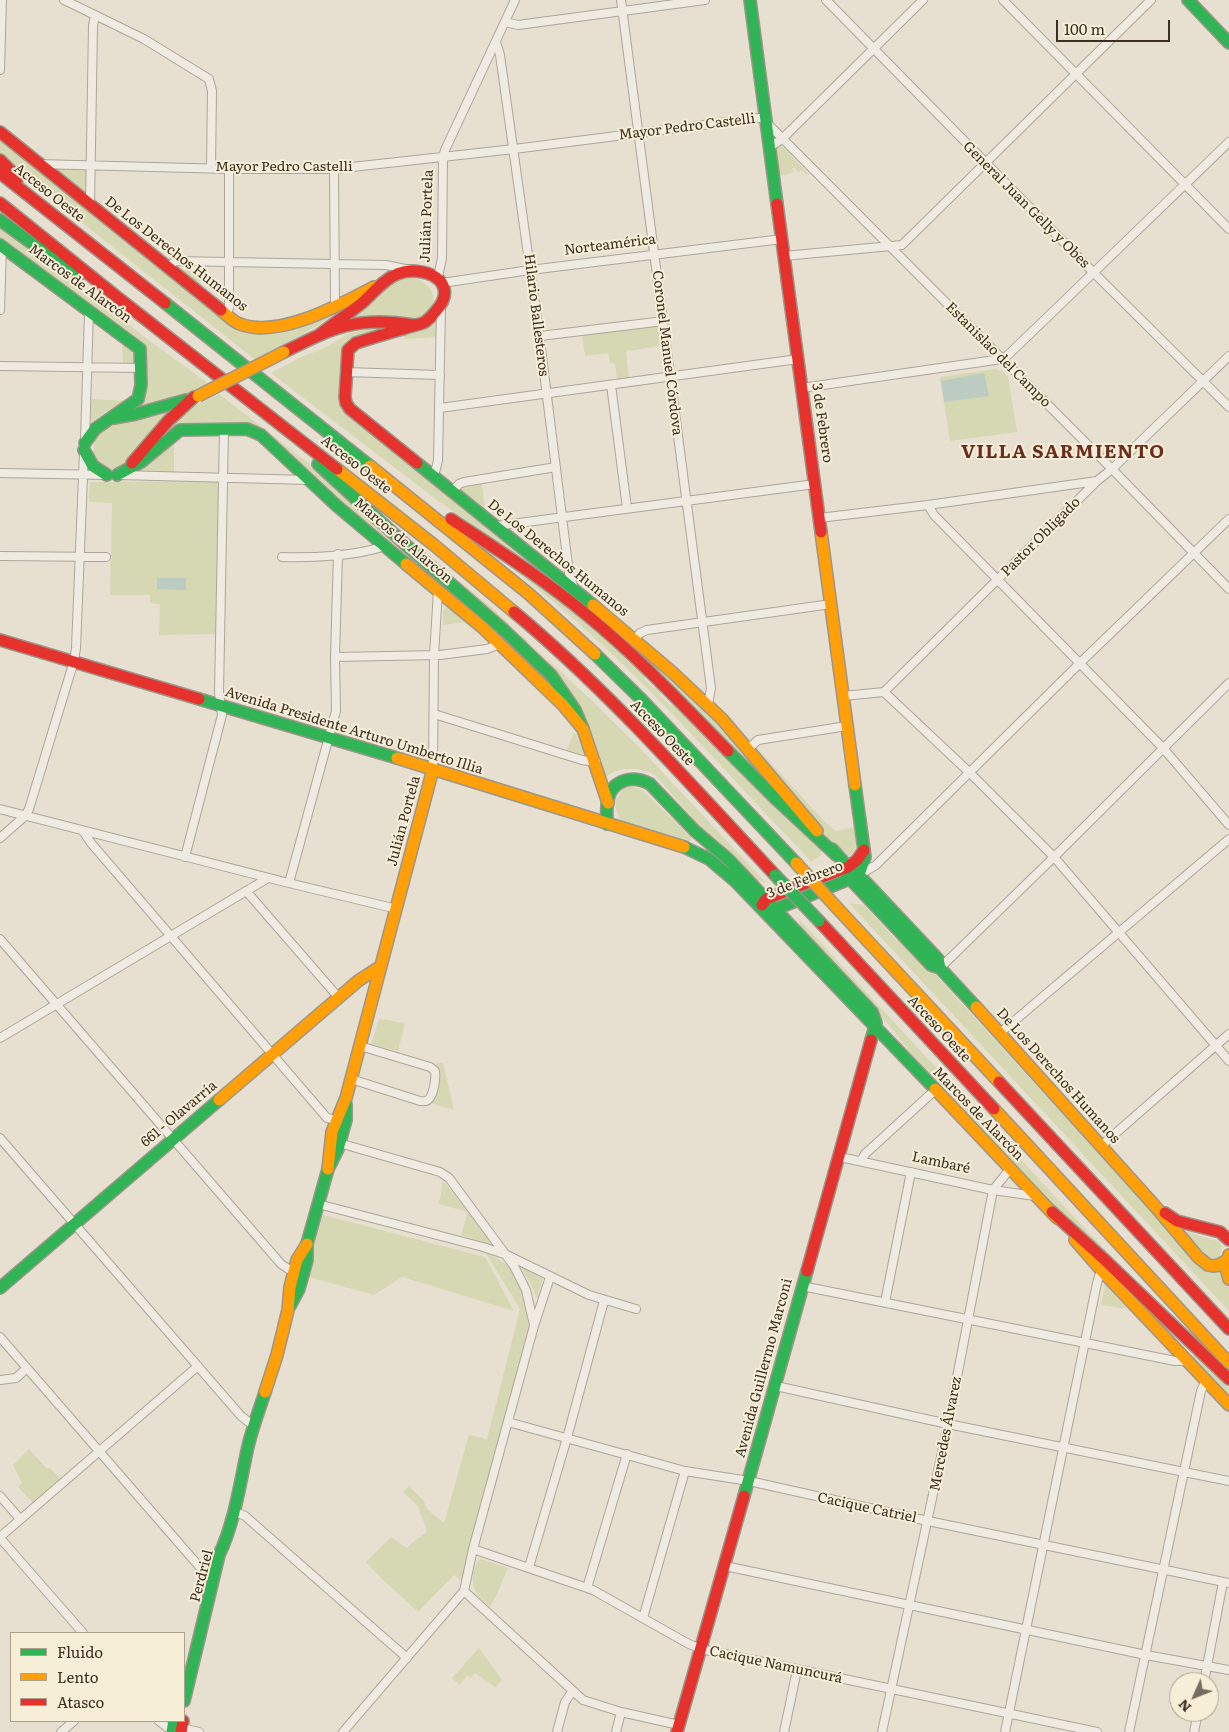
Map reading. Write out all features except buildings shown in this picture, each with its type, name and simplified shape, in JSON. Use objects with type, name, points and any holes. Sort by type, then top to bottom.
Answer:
[{"type":"main road","name":"3 de Febrero","points":[[750,0],[864,850],[864,863],[855,878],[767,907]]},
{"type":"main road","points":[[1188,0],[1229,43]]},
{"type":"main road","name":"De Los Derechos Humanos","points":[[0,132],[226,315],[244,326],[274,327],[302,319],[380,284],[393,276],[411,270]]},
{"type":"main road","points":[[0,160],[60,221]]},
{"type":"main road","name":"Acceso Oeste","points":[[0,173],[476,550],[569,629],[642,700],[796,863],[1229,1329]]},
{"type":"main road","name":"Acceso Oeste","points":[[0,203],[448,556],[538,632],[629,719],[1229,1362]]},
{"type":"main road","points":[[0,220],[62,265],[117,297]]},
{"type":"main road","name":"Marcos de Alarcón","points":[[1,246],[140,349],[141,385],[138,400],[105,420],[92,431],[85,446]]},
{"type":"main road","name":"Norteamérica","points":[[411,270],[430,272],[440,280]]},
{"type":"main road","name":"Julián Portela","points":[[440,280],[443,297],[441,305]]},
{"type":"main road","points":[[319,335],[364,301],[380,284]]},
{"type":"main road","name":"De Los Derechos Humanos","points":[[441,305],[432,316],[417,325],[351,346],[346,354],[345,372],[345,397],[350,409],[635,639],[708,705],[748,749],[848,867],[855,878],[931,964],[940,968],[1000,1033],[1154,1204],[1202,1261],[1213,1266],[1219,1265],[1228,1258]]},
{"type":"main road","points":[[105,420],[145,412],[196,396],[319,335],[347,326],[369,322],[394,322],[417,325]]},
{"type":"main road","points":[[239,392],[407,546],[506,631],[551,675],[575,710],[583,729]]},
{"type":"main road","points":[[128,468],[178,410],[196,396]]},
{"type":"main road","name":"Marcos de Alarcón","points":[[112,475],[141,462],[180,430],[247,429],[261,434],[337,506],[500,644],[564,706],[583,729],[596,762],[608,803]]},
{"type":"main road","points":[[85,446],[89,461],[93,466],[112,475]]},
{"type":"main road","points":[[365,462],[512,559],[605,630],[804,826],[836,855]]},
{"type":"main road","name":"Avenida Presidente Arturo Umberto Illia","points":[[0,640],[433,769],[699,853]]},
{"type":"main road","name":"Julián Portela","points":[[346,1098],[433,769]]},
{"type":"main road","name":"Marcos de Alarcón","points":[[607,824],[608,803],[612,790],[623,780],[635,778],[648,783],[695,831],[728,860],[767,907],[875,1028],[1052,1212],[1101,1270],[1229,1405]]},
{"type":"main road","name":"3 de Febrero","points":[[767,907],[848,867],[857,860],[864,850]]},
{"type":"main road","name":"Marcos de Alarcón","points":[[699,853],[723,868],[767,907],[872,1012]]},
{"type":"main road","name":"661 - Olavarría","points":[[0,1288],[358,981],[381,966]]},
{"type":"main road","name":"Avenida Guillermo Marconi","points":[[678,1728],[776,1386],[802,1286],[875,1028],[876,1023],[872,1012]]},
{"type":"main road","points":[[328,1169],[329,1145],[336,1120],[346,1098]]},
{"type":"main road","points":[[288,1310],[299,1288],[307,1260],[307,1244],[318,1204],[328,1169],[346,1120],[346,1098]]},
{"type":"main road","name":"De Los Derechos Humanos","points":[[1154,1204],[1177,1221],[1228,1235]]},
{"type":"main road","points":[[1052,1212],[1229,1378]]},
{"type":"main road","points":[[185,1697],[212,1580],[219,1555],[225,1543],[254,1426],[264,1398],[288,1310],[290,1288],[297,1260],[307,1244]]},
{"type":"main road","name":"De Los Derechos Humanos","points":[[1228,1258],[1226,1271],[1229,1279]]},
{"type":"main road","points":[[244,1469],[254,1449],[262,1424],[264,1398]]},
{"type":"main road","name":"Perdriel","points":[[205,1616],[215,1595],[224,1559],[225,1543]]},
{"type":"street","points":[[0,70],[2,0]]},
{"type":"street","points":[[64,0],[144,39],[210,79],[212,91],[212,167]]},
{"type":"street","name":"Julián Portela","points":[[440,280],[444,158],[446,150],[515,0]]},
{"type":"street","name":"Coronel Manuel Córdova","points":[[621,0],[711,688],[708,705]]},
{"type":"street","points":[[505,22],[518,25],[705,0]]},
{"type":"street","name":"General Juan Gelly y Obes","points":[[826,0],[985,163],[1229,407]]},
{"type":"street","points":[[770,147],[782,139],[922,0]]},
{"type":"street","points":[[1003,0],[1229,229]]},
{"type":"street","points":[[784,256],[902,245],[1150,0]]},
{"type":"street","points":[[90,205],[93,26],[95,15]]},
{"type":"street","name":"Hilario Ballesteros","points":[[496,42],[500,55],[514,149],[540,336],[569,573],[574,589]]},
{"type":"street","name":"Mayor Pedro Castelli","points":[[38,164],[212,167],[229,169],[334,169],[444,158],[758,118],[766,121]]},
{"type":"street","name":"Estanislao del Campo","points":[[766,121],[1229,589]]},
{"type":"street","points":[[802,388],[1002,359],[1229,142]]},
{"type":"street","points":[[226,315],[229,308],[229,169]]},
{"type":"street","points":[[334,169],[335,305]]},
{"type":"street","name":"Norteamérica","points":[[440,280],[782,239]]},
{"type":"street","points":[[0,310],[1,246]]},
{"type":"street","points":[[1,259],[20,259]]},
{"type":"street","name":"Norteamérica","points":[[167,266],[176,261],[386,265],[411,270]]},
{"type":"street","name":"Julián Portela","points":[[434,476],[438,461],[441,305]]},
{"type":"street","points":[[0,838],[26,816],[74,661],[81,556],[89,311]]},
{"type":"street","points":[[540,336],[664,321]]},
{"type":"street","name":"Pastor Obligado","points":[[884,692],[1097,481],[1112,469],[1229,356]]},
{"type":"street","points":[[440,408],[798,359]]},
{"type":"street","points":[[0,366],[141,368]]},
{"type":"street","points":[[345,372],[440,375]]},
{"type":"street","points":[[611,385],[627,508]]},
{"type":"street","points":[[185,857],[222,715],[219,693],[224,429]]},
{"type":"street","points":[[452,492],[459,484],[464,482],[556,467]]},
{"type":"street","points":[[0,473],[309,480]]},
{"type":"street","points":[[819,518],[1097,481]]},
{"type":"street","points":[[496,526],[815,484]]},
{"type":"street","points":[[928,505],[934,515],[1163,748],[1229,825]]},
{"type":"street","points":[[855,878],[876,865],[1080,663],[1229,520]]},
{"type":"street","points":[[282,557],[304,558],[371,550],[385,546]]},
{"type":"street","points":[[289,883],[329,738],[336,705],[335,657],[338,554]]},
{"type":"street","points":[[0,556],[106,557]]},
{"type":"street","name":"Julián Portela","points":[[433,769],[434,655],[438,590]]},
{"type":"street","points":[[635,639],[640,633],[647,630],[831,604]]},
{"type":"street","points":[[335,657],[434,655],[487,649],[500,644]]},
{"type":"street","points":[[940,968],[1229,683]]},
{"type":"street","points":[[843,696],[884,692],[970,772],[1054,857],[1229,1061]]},
{"type":"street","points":[[434,714],[582,760],[596,762]]},
{"type":"street","points":[[748,749],[758,740],[848,726]]},
{"type":"street","points":[[0,810],[397,909]]},
{"type":"street","points":[[83,831],[91,843],[327,1118],[336,1120]]},
{"type":"street","points":[[1000,1033],[1229,840]]},
{"type":"street","points":[[0,1038],[268,878]]},
{"type":"street","points":[[247,892],[339,998]]},
{"type":"street","points":[[0,939],[281,1264],[294,1272]]},
{"type":"street","points":[[1101,1146],[1229,1034]]},
{"type":"street","points":[[351,1079],[420,1102],[430,1098],[435,1071],[430,1067],[360,1046]]},
{"type":"street","points":[[861,1160],[865,1154],[934,1091]]},
{"type":"street","points":[[0,1138],[241,1416],[254,1426]]},
{"type":"street","points":[[339,1142],[440,1172],[449,1178],[514,1266],[526,1290],[534,1326]]},
{"type":"street","name":"Lambaré","points":[[840,1156],[993,1190],[1036,1196]]},
{"type":"street","name":"Mercedes Álvarez","points":[[882,1732],[948,1424],[993,1190],[1010,1170]]},
{"type":"street","points":[[885,1302],[911,1172]]},
{"type":"street","points":[[318,1204],[483,1247],[507,1255],[604,1301],[636,1309]]},
{"type":"street","points":[[1005,1732],[1101,1270]]},
{"type":"street","points":[[343,1732],[464,1591],[473,1549],[534,1326],[550,1277]]},
{"type":"street","points":[[802,1286],[1086,1343],[1188,1361]]},
{"type":"street","points":[[529,1567],[604,1301]]},
{"type":"street","points":[[0,1337],[212,1580]]},
{"type":"street","points":[[82,1632],[0,1537],[198,1366]]},
{"type":"street","points":[[0,1380],[16,1378],[27,1368]]},
{"type":"street","points":[[1129,1732],[1201,1391],[1206,1380]]},
{"type":"street","points":[[776,1386],[1064,1449],[1229,1481]]},
{"type":"street","name":"Cacique Catriel","points":[[508,1422],[685,1471],[749,1481],[928,1521],[1226,1582]]},
{"type":"street","points":[[587,1588],[627,1454]]},
{"type":"street","points":[[643,1618],[685,1471]]},
{"type":"street","points":[[0,1496],[20,1519]]},
{"type":"street","points":[[233,1511],[245,1516],[407,1658]]},
{"type":"street","name":"Cacique Namuncurá","points":[[473,1549],[587,1588],[687,1644],[700,1649],[1097,1732]]},
{"type":"street","points":[[725,1566],[1146,1655],[1229,1670]]},
{"type":"street","points":[[1206,1672],[1226,1582]]},
{"type":"street","points":[[464,1591],[572,1692],[589,1702],[678,1728]]},
{"type":"street","points":[[784,1732],[797,1670]]},
{"type":"street","points":[[557,1732],[565,1702],[572,1692]]},
{"type":"street","points":[[616,1732],[622,1712]]},
{"type":"street","points":[[61,1732],[73,1722]]},
{"type":"street","points":[[162,1722],[199,1732]]},
{"type":"green space","points":[[0,135],[241,330],[253,334],[264,334],[283,330],[362,297],[257,361],[37,187],[0,154]]},
{"type":"green space","points":[[779,147],[783,147],[809,174],[807,175],[801,170],[798,173],[795,168],[792,168],[793,172],[786,175],[778,175],[774,151]]},
{"type":"green space","points":[[48,167],[86,168],[86,197]]},
{"type":"green space","points":[[0,228],[64,273],[143,336],[209,384],[163,403],[140,409],[144,399],[145,349],[0,241]]},
{"type":"green space","points":[[180,270],[201,270],[200,287]]},
{"type":"green space","points":[[407,276],[417,278],[430,289],[434,303],[431,310],[425,316],[416,320],[336,327],[385,290]]},
{"type":"green space","points":[[437,323],[437,337],[404,339],[404,336],[425,330]]},
{"type":"green space","points":[[658,325],[661,346],[626,351],[629,379],[617,380],[615,363],[610,363],[608,353],[585,356],[582,335]]},
{"type":"green space","points":[[387,328],[348,343],[341,353],[338,394],[342,409],[573,597],[433,497],[271,373],[301,357],[321,350],[350,333],[368,329]]},
{"type":"green space","points":[[122,344],[132,351],[134,364],[123,364]]},
{"type":"green space","points":[[995,369],[1003,371],[1008,377],[1017,432],[950,441],[940,377]]},
{"type":"green space","points":[[219,394],[312,466],[486,624],[344,506],[275,442],[253,425],[207,426],[154,444],[169,427],[191,408]]},
{"type":"green space","points":[[91,399],[129,401],[105,412],[91,422]]},
{"type":"green space","points":[[173,411],[124,468],[106,469],[96,459],[94,442],[99,432],[123,422]]},
{"type":"green space","points":[[174,443],[174,472],[136,470],[148,464]]},
{"type":"green space","points":[[220,481],[216,634],[159,635],[160,604],[150,603],[150,595],[110,595],[112,503],[89,502],[90,482]]},
{"type":"green space","points":[[482,484],[485,512],[459,491],[463,486]]},
{"type":"green space","points":[[413,544],[513,627],[509,624],[506,626]]},
{"type":"green space","points":[[509,560],[564,600],[646,676],[644,678],[653,688],[660,686],[663,690],[659,695],[670,705],[672,703],[821,850],[821,855],[811,862],[634,675],[540,590],[506,564]]},
{"type":"green space","points":[[573,597],[626,637],[721,724],[807,826]]},
{"type":"green space","points":[[449,607],[466,622],[443,625],[443,611]]},
{"type":"green space","points":[[522,636],[639,747],[766,883],[751,878],[706,833],[654,774],[640,770],[625,769],[615,771],[605,777],[597,747],[549,662],[528,642],[520,639]]},
{"type":"green space","points":[[574,732],[585,753],[583,755],[567,750]]},
{"type":"green space","points":[[756,747],[826,823],[836,831],[855,827],[856,846],[850,856],[843,856],[753,750]]},
{"type":"green space","points":[[625,787],[641,789],[692,838],[689,842],[621,820],[616,810],[615,800]]},
{"type":"green space","points":[[849,903],[864,905],[897,941],[901,939],[1204,1270],[1223,1270],[1229,1288],[1229,1311]]},
{"type":"green space","points":[[798,918],[1151,1298],[1083,1237],[923,1070],[894,1031],[802,929]]},
{"type":"green space","points":[[379,1019],[405,1023],[398,1051],[371,1044]]},
{"type":"green space","points":[[436,1063],[443,1063],[454,1110],[430,1103],[437,1090]]},
{"type":"green space","points":[[443,1181],[491,1239],[492,1244],[490,1245],[461,1235],[468,1212],[439,1204]]},
{"type":"green space","points":[[323,1215],[485,1257],[514,1311],[402,1277],[374,1295],[305,1276]]},
{"type":"green space","points":[[1184,1231],[1220,1242],[1222,1247],[1219,1257],[1215,1260],[1210,1260]]},
{"type":"green space","points":[[486,1253],[508,1266],[520,1282],[528,1307],[529,1332],[463,1582],[454,1575],[418,1612],[366,1562],[391,1537],[407,1548],[427,1531],[418,1506],[403,1492],[409,1486],[423,1500],[428,1510],[444,1523],[469,1435],[487,1439],[520,1309]]},
{"type":"green space","points":[[520,1266],[543,1279],[537,1299],[531,1284]]},
{"type":"green space","points":[[1105,1285],[1127,1309],[1101,1305]]},
{"type":"green space","points":[[1195,1354],[1229,1389],[1229,1398],[1191,1358]]},
{"type":"green space","points":[[29,1449],[47,1469],[50,1468],[62,1480],[34,1504],[18,1487],[22,1483],[13,1465]]},
{"type":"green space","points":[[480,1559],[508,1568],[490,1607],[479,1596],[473,1584],[473,1571]]},
{"type":"green space","points":[[479,1648],[502,1680],[495,1687],[475,1673],[470,1678],[467,1675],[460,1685],[452,1678]]},
{"type":"shaded area","points":[[984,373],[989,396],[944,402],[941,381]]},
{"type":"shaded area","points":[[157,578],[186,578],[186,590],[157,589]]},
{"type":"traffic: fast","points":[[750,0],[777,204]]},
{"type":"traffic: fast","points":[[1188,0],[1229,43]]},
{"type":"traffic: fast","points":[[0,220],[62,265],[79,275]]},
{"type":"traffic: fast","points":[[0,245],[140,349],[141,385],[138,399],[95,429],[85,443]]},
{"type":"traffic: fast","points":[[165,303],[370,466]]},
{"type":"traffic: fast","points":[[114,418],[186,400]]},
{"type":"traffic: fast","points":[[117,475],[141,462],[180,430],[247,429],[261,435],[337,506],[406,564]]},
{"type":"traffic: fast","points":[[84,450],[93,466],[107,475]]},
{"type":"traffic: fast","points":[[417,463],[593,605]]},
{"type":"traffic: fast","points":[[318,464],[407,546],[505,631],[551,675],[575,710],[583,729]]},
{"type":"traffic: fast","points":[[595,654],[642,700],[796,863]]},
{"type":"traffic: fast","points":[[199,699],[397,758]]},
{"type":"traffic: fast","points":[[728,751],[836,855]]},
{"type":"traffic: fast","points":[[607,824],[607,802],[614,787],[619,783],[631,780],[644,781],[650,784],[695,831],[728,859],[872,1012],[876,1023],[871,1040]]},
{"type":"traffic: fast","points":[[769,910],[776,909],[859,875],[865,857],[855,785]]},
{"type":"traffic: fast","points":[[684,847],[709,859],[735,881],[935,1089]]},
{"type":"traffic: fast","points":[[832,849],[938,959],[940,968],[976,1007]]},
{"type":"traffic: fast","points":[[849,873],[851,880],[931,965],[940,968]]},
{"type":"traffic: fast","points":[[775,875],[819,921]]},
{"type":"traffic: fast","points":[[0,1288],[219,1100]]},
{"type":"traffic: fast","points":[[290,1306],[299,1289],[307,1260],[307,1244],[328,1169],[338,1149],[346,1120],[346,1104]]},
{"type":"traffic: fast","points":[[744,1496],[807,1271]]},
{"type":"traffic: fast","points":[[185,1697],[219,1555],[233,1517],[249,1444],[265,1392]]},
{"type":"traffic: fast","points":[[172,1732],[174,1722]]},
{"type":"traffic: slow","points":[[221,310],[232,320],[240,324],[272,327],[290,324],[327,311],[374,287]]},
{"type":"traffic: slow","points":[[198,396],[284,352]]},
{"type":"traffic: slow","points":[[370,466],[529,594],[595,654]]},
{"type":"traffic: slow","points":[[337,469],[434,545],[514,612]]},
{"type":"traffic: slow","points":[[821,532],[855,785]]},
{"type":"traffic: slow","points":[[406,564],[482,627],[563,705],[583,729],[608,803]]},
{"type":"traffic: slow","points":[[593,605],[672,672],[722,719],[817,831]]},
{"type":"traffic: slow","points":[[397,758],[684,847]]},
{"type":"traffic: slow","points":[[328,1169],[332,1132],[346,1098],[433,769]]},
{"type":"traffic: slow","points":[[796,863],[838,909]]},
{"type":"traffic: slow","points":[[838,909],[999,1082]]},
{"type":"traffic: slow","points":[[219,1100],[358,981],[381,966]]},
{"type":"traffic: slow","points":[[976,1007],[1154,1205],[1198,1257],[1208,1265],[1213,1266],[1227,1260]]},
{"type":"traffic: slow","points":[[935,1089],[1057,1218]]},
{"type":"traffic: slow","points":[[994,1109],[1229,1363]]},
{"type":"traffic: slow","points":[[1075,1240],[1229,1405]]},
{"type":"traffic: slow","points":[[265,1392],[277,1355],[288,1310],[290,1287],[297,1260],[307,1244]]},
{"type":"traffic: slow","points":[[1229,1255],[1226,1267],[1229,1279]]},
{"type":"traffic: jam","points":[[0,132],[221,310]]},
{"type":"traffic: jam","points":[[0,160],[18,178]]},
{"type":"traffic: jam","points":[[0,173],[165,303]]},
{"type":"traffic: jam","points":[[0,203],[337,469]]},
{"type":"traffic: jam","points":[[777,204],[821,532]]},
{"type":"traffic: jam","points":[[319,335],[397,274],[407,271],[418,271],[428,273],[442,283],[445,291],[443,300],[425,322],[356,343],[348,350],[346,403],[350,409],[417,463]]},
{"type":"traffic: jam","points":[[284,352],[317,336],[346,326],[377,322],[414,325]]},
{"type":"traffic: jam","points":[[132,463],[168,421],[194,397]]},
{"type":"traffic: jam","points":[[451,519],[538,578],[588,616],[642,665],[728,751]]},
{"type":"traffic: jam","points":[[514,612],[549,642],[616,706],[775,875]]},
{"type":"traffic: jam","points":[[0,640],[199,699]]},
{"type":"traffic: jam","points":[[762,905],[766,899],[848,867],[857,860],[864,850]]},
{"type":"traffic: jam","points":[[819,921],[994,1109]]},
{"type":"traffic: jam","points":[[807,1271],[871,1040]]},
{"type":"traffic: jam","points":[[999,1082],[1229,1329]]},
{"type":"traffic: jam","points":[[1052,1212],[1229,1379]]},
{"type":"traffic: jam","points":[[1165,1213],[1177,1221],[1220,1232],[1229,1240]]},
{"type":"traffic: jam","points":[[677,1732],[744,1496]]},
{"type":"traffic: jam","points":[[181,1732],[183,1722]]},
{"type":"district","name":"VILLA SARMIENTO","points":[[1063,452]]}]
